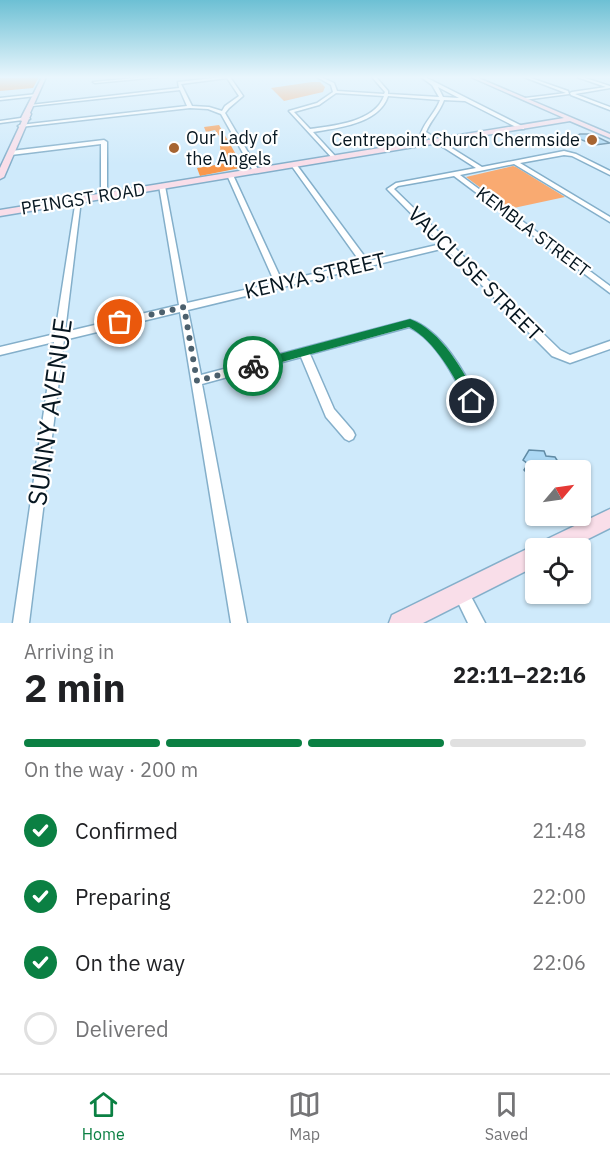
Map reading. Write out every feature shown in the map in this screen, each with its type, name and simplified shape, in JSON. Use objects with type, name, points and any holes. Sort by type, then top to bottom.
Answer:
[{"type":"street","points":[[0,177],[31,106]]},
{"type":"street","points":[[223,113],[227,106]]},
{"type":"street","points":[[309,106],[291,110],[334,158]]},
{"type":"street","points":[[309,131],[362,118],[381,106]]},
{"type":"street","points":[[440,106],[439,112],[422,131],[482,169]]},
{"type":"street","points":[[480,106],[522,128]]},
{"type":"street","points":[[541,106],[610,136]]},
{"type":"street","points":[[0,122],[24,122],[190,107],[209,108],[223,113],[256,171]]},
{"type":"street","name":"PFINGST ROAD","points":[[0,213],[572,120]]},
{"type":"street","points":[[11,153],[104,142],[104,196]]},
{"type":"street","points":[[455,174],[571,153],[610,173]]},
{"type":"street","points":[[516,163],[610,220]]},
{"type":"street","points":[[294,165],[366,264]]},
{"type":"street","name":"VAUCLUSE STREET","points":[[455,174],[391,188],[446,245],[563,357],[574,358],[610,345]]},
{"type":"street","name":"KEMBLA STREET","points":[[455,174],[610,290]]},
{"type":"street","points":[[230,175],[280,285]]},
{"type":"street","points":[[164,186],[239,623]]},
{"type":"street","name":"SUNNY AVENUE","points":[[21,623],[78,200]]},
{"type":"street","name":"KENYA STREET","points":[[0,351],[446,245]]},
{"type":"street","points":[[197,381],[416,321],[427,332],[465,383],[472,401]]},
{"type":"street","points":[[304,351],[330,413],[349,435]]},
{"type":"street","points":[[570,538],[609,519]]},
{"type":"street","points":[[400,623],[525,560]]},
{"type":"street","points":[[461,592],[477,623]]},
{"type":"shaded area","points":[[219,125],[238,158],[240,168],[200,176],[197,168],[215,165],[221,160],[220,145],[224,143],[215,130],[206,132],[204,127]]},
{"type":"shaded area","points":[[513,166],[565,197],[509,209],[466,177]]},
{"type":"building","name":"Centrepoint Church Chermside","points":[[580,134],[591,134],[610,143],[595,145],[574,137]]},
{"type":"building","points":[[529,450],[544,451],[546,456],[555,457],[557,460],[525,462],[523,460]]},
{"type":"way so far","points":[[120,322],[184,307],[197,381],[253,366]]},
{"type":"place","name":"Centrepoint Church Chermside","points":[[592,140]]},
{"type":"place","name":"Our Lady of the Angels","points":[[174,148]]},
{"type":"route","points":[[253,366],[402,323],[410,323],[427,332],[465,383],[472,401]]}]
